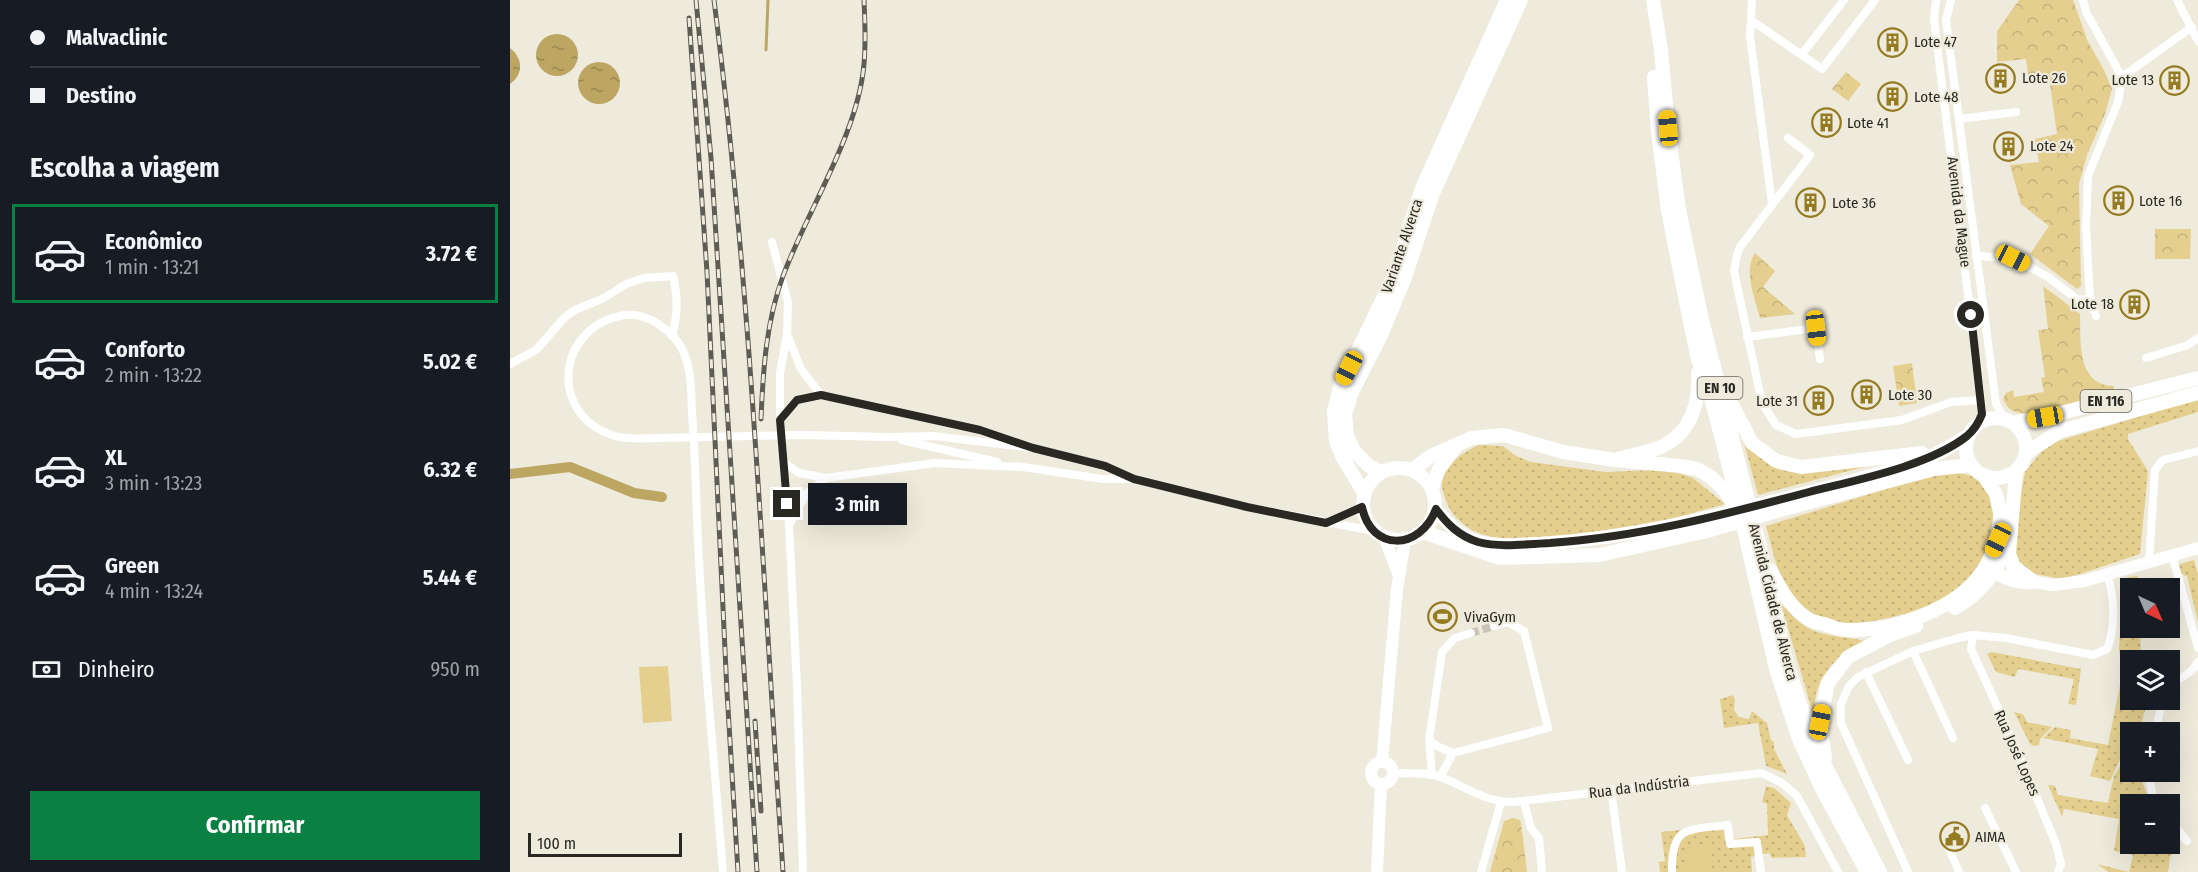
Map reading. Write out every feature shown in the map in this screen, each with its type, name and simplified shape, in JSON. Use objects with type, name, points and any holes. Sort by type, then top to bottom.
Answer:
[{"type":"main road","name":"Variante Alverca","points":[[1363,500],[1336,442],[1334,411],[1340,387],[1394,276],[1422,188],[1507,0]]},
{"type":"main road","name":"Variante Alverca","points":[[1382,472],[1369,466],[1354,451],[1347,436],[1345,414],[1352,393],[1381,335],[1404,280],[1433,193],[1521,0]]},
{"type":"main road","name":"Avenida Cidade de Alverca","points":[[1651,0],[1658,131],[1668,211],[1698,359],[1788,668],[1813,742],[1880,872]]},
{"type":"main road","name":"Avenida Cidade de Alverca","points":[[1651,0],[1661,50],[1679,210],[1702,320],[1717,375],[1776,669],[1799,739],[1822,789],[1867,872]]},
{"type":"main road","points":[[1615,460],[1662,446],[1689,422],[1699,392],[1698,359]]},
{"type":"main road","points":[[1717,375],[1752,443],[1776,462],[1801,467],[1945,450]]},
{"type":"main road","name":"EN 116","points":[[2009,421],[2045,417],[2198,378]]},
{"type":"main road","name":"EN 116","points":[[2026,453],[2060,431],[2198,393]]},
{"type":"main road","points":[[1423,532],[1500,558],[1599,555],[1782,504],[1926,458],[1945,450],[1969,435],[1979,423],[1996,417],[2009,421],[2024,436],[2026,453],[2023,463],[2016,471],[2001,478],[1984,476]]},
{"type":"main road","points":[[1412,470],[1431,456],[1472,438],[1504,435],[1563,452],[1680,466],[1696,470],[1711,477],[1725,491],[1753,548],[1784,597],[1811,621],[1844,630],[1878,628],[1905,621],[1934,610],[1959,595],[1984,570],[1998,540],[2001,513]]},
{"type":"main road","points":[[1969,435],[1966,451],[1971,465],[1984,476],[1996,494],[2001,513],[2003,540],[1994,564],[1995,573]]},
{"type":"main road","points":[[1432,488],[1439,469],[1457,445]]},
{"type":"main road","points":[[1782,504],[1934,470],[1971,465]]},
{"type":"main road","points":[[1379,534],[1397,541],[1423,532],[1432,521],[1436,509],[1432,488],[1427,480],[1412,470],[1392,468],[1374,477],[1363,500],[1364,516],[1379,534],[1398,575]]},
{"type":"main road","points":[[2016,471],[2008,554],[2013,566],[2034,582]]},
{"type":"main road","points":[[1436,509],[1452,528],[1464,537],[1479,542],[1508,545],[1571,541],[1707,525]]},
{"type":"main road","points":[[1827,766],[1820,722],[1828,683],[1848,657],[1888,636],[1937,618],[1960,605],[1995,573],[2010,539]]},
{"type":"main road","points":[[1382,762],[1398,575],[1405,540]]},
{"type":"main road","points":[[1995,573],[2024,583],[2069,584],[2198,548]]},
{"type":"main road","points":[[1382,762],[1391,766],[1393,773],[1391,780],[1382,784],[1375,781],[1371,774],[1375,765],[1382,762]]},
{"type":"main road","points":[[1377,872],[1382,784]]},
{"type":"street","points":[[1752,0],[1750,36],[1772,204]]},
{"type":"street","points":[[1802,54],[1844,0]]},
{"type":"street","points":[[1752,20],[1822,69],[1875,0]]},
{"type":"street","name":"Avenida da Mague","points":[[1936,0],[1934,20],[1981,400],[1982,414],[1979,423]]},
{"type":"street","name":"Avenida da Mague","points":[[1951,0],[1946,20],[1996,404],[2009,421]]},
{"type":"street","points":[[2083,0],[2086,12],[2122,77],[2118,102],[2088,176],[2086,227],[2090,299],[2096,316]]},
{"type":"street","points":[[2177,0],[2198,41]]},
{"type":"street","points":[[2122,77],[2192,27]]},
{"type":"street","points":[[1959,119],[2016,112]]},
{"type":"street","points":[[1788,138],[1810,155],[1740,247],[1735,264],[1736,283],[1762,403],[1776,425],[1796,434],[1902,420],[1952,402],[1981,400]]},
{"type":"street","points":[[772,242],[788,302],[787,334],[780,373],[780,420],[789,525],[803,872]]},
{"type":"street","points":[[1976,256],[2013,258],[2048,277],[2078,300],[2090,299]]},
{"type":"street","points":[[510,364],[536,350],[565,317],[575,310],[604,298],[626,284],[644,278],[673,276],[678,294],[672,336]]},
{"type":"street","points":[[723,872],[699,561],[690,381],[684,354],[672,336],[646,317],[624,315],[610,320],[597,326],[579,342],[572,354],[567,379],[568,391],[575,406],[599,429],[626,438],[660,438],[802,435],[934,436],[1033,448]]},
{"type":"street","points":[[1747,337],[1816,328],[1820,359]]},
{"type":"street","points":[[787,334],[801,369],[821,395]]},
{"type":"street","points":[[2146,358],[2188,345],[2198,338]]},
{"type":"street","points":[[780,420],[797,400],[821,395],[980,430],[1033,448],[1105,466],[1134,479],[1247,507],[1379,534]]},
{"type":"street","points":[[889,437],[1019,467],[1103,479],[1134,479]]},
{"type":"street","points":[[2149,561],[2155,470],[2163,460],[2198,451]]},
{"type":"street","points":[[783,462],[799,472],[826,478],[935,464],[1019,467]]},
{"type":"street","points":[[789,525],[806,494],[826,478]]},
{"type":"street","points":[[1326,523],[1363,500]]},
{"type":"street","points":[[2172,555],[2198,648]]},
{"type":"street","points":[[1908,872],[1841,723],[1841,704],[1849,686],[1866,672],[1913,651],[1972,635],[2006,638],[2093,655],[2108,649],[2112,636],[2112,589],[2107,575]]},
{"type":"street","points":[[1429,740],[1453,753],[1548,728],[1524,631],[1507,622],[1494,626]]},
{"type":"street","points":[[1436,776],[1429,740],[1442,652],[1455,638],[1471,633]]},
{"type":"street","name":"Rua José Lopes","points":[[1972,635],[1971,650],[2018,750],[2056,844],[2061,864],[2058,872]]},
{"type":"street","points":[[1913,651],[1953,738]]},
{"type":"street","points":[[2180,679],[2190,674],[2198,662]]},
{"type":"street","points":[[1866,672],[1908,759]]},
{"type":"street","points":[[1436,776],[1453,753]]},
{"type":"street","name":"Rua da Indústria","points":[[1393,773],[1436,776],[1476,795],[1501,802],[1762,773],[1782,783],[1797,796],[1838,872]]},
{"type":"street","points":[[1611,789],[1622,872]]},
{"type":"street","points":[[1524,801],[1531,828],[1539,838],[1542,872]]},
{"type":"street","points":[[1481,872],[1501,802]]},
{"type":"street","points":[[1985,808],[2016,872]]},
{"type":"street","points":[[1672,872],[1676,843],[1680,834],[1687,830],[1728,825],[1730,844],[1757,842],[1761,872]]},
{"type":"street","points":[[2180,833],[2187,842]]},
{"type":"street","points":[[1945,840],[1959,872]]},
{"type":"green space","points":[[2019,0],[2073,0],[2088,42],[2112,89],[2105,114],[2087,155],[2079,184],[2081,286],[2077,289],[2030,254],[2049,226],[2021,204],[2010,165],[2039,162],[2035,139],[2057,134],[2049,77],[2029,81],[2026,59],[1997,62],[1997,31]]},
{"type":"green space","points":[[1846,72],[1861,84],[1848,101],[1832,89]]},
{"type":"green space","points":[[2155,229],[2191,229],[2190,259],[2155,259]]},
{"type":"green space","points":[[1755,253],[1775,271],[1763,287],[1795,314],[1760,318],[1750,276]]},
{"type":"green space","points":[[2043,286],[2080,314],[2081,348],[2087,369],[2092,378],[2113,386],[2115,392],[2053,411],[2016,412],[2010,409],[2004,401],[2006,393],[2013,390],[2014,397],[2044,392],[2041,378],[2045,377],[2038,330],[2048,329]]},
{"type":"green space","points":[[1912,363],[1917,403],[1899,406],[1893,366]]},
{"type":"green space","points":[[2198,399],[2198,412],[2128,434],[2128,439],[2148,471],[2140,554],[2061,579],[2030,573],[2021,564],[2015,551],[2020,497],[2025,472],[2041,452],[2058,441]]},
{"type":"green space","points":[[1743,439],[1775,467],[1785,470],[1810,472],[1875,464],[1758,495]]},
{"type":"green space","points":[[1479,445],[1503,446],[1516,456],[1531,462],[1605,472],[1655,470],[1676,472],[1693,478],[1725,504],[1655,524],[1620,531],[1528,539],[1484,535],[1472,530],[1456,517],[1446,501],[1442,487],[1444,473],[1453,461]]},
{"type":"green space","points":[[1952,472],[1970,475],[1983,481],[1991,492],[1995,509],[1994,531],[1988,551],[1983,561],[1961,586],[1932,604],[1913,611],[1893,617],[1852,623],[1819,618],[1807,611],[1786,587],[1778,570],[1766,526],[1925,477]]},
{"type":"green space","points":[[2194,560],[2198,574],[2198,622],[2187,576],[2182,574],[2178,566]]},
{"type":"green space","points":[[1781,604],[1799,622],[1809,628],[1824,634],[1865,641],[1841,656],[1828,669],[1819,685],[1813,714]]},
{"type":"green space","points":[[2120,629],[2120,638],[2140,638],[2141,650],[2120,650],[2120,657],[2119,651]]},
{"type":"green space","points":[[1992,652],[2081,669],[2076,705],[2068,704],[2074,679],[2018,669],[2015,677],[1996,672],[1987,654]]},
{"type":"green space","points":[[668,666],[672,721],[643,723],[639,667]]},
{"type":"green space","points":[[2120,685],[2120,710],[2145,710],[2142,722],[2120,722],[2120,759],[2110,781],[2090,776],[2098,749],[2043,738],[2055,727],[2071,730],[2070,738],[2108,745]]},
{"type":"green space","points":[[1733,695],[1734,710],[1739,717],[1749,719],[1752,711],[1767,723],[1771,740],[1774,742],[1774,749],[1787,774],[1766,766],[1758,723],[1724,728],[1720,699]]},
{"type":"green space","points":[[2014,712],[2023,714],[2027,722],[2052,727],[2040,739],[2039,745],[2030,744]]},
{"type":"green space","points":[[2120,766],[2120,782],[2142,782],[2147,794],[2120,794],[2120,852],[2114,851],[2119,819],[2064,809],[2062,817],[2048,785],[2055,786],[2058,795],[2108,803],[2114,776]]},
{"type":"green space","points":[[1766,786],[1774,788],[1791,803],[1787,815],[1805,846],[1806,857],[1772,858],[1769,853],[1751,857],[1752,872],[1660,872],[1659,862],[1665,861],[1661,832],[1728,825],[1723,826],[1725,840],[1768,835],[1767,804],[1762,802]]},
{"type":"green space","points":[[1513,818],[1521,822],[1527,872],[1490,872],[1504,821]]},
{"type":"green space","points":[[1711,847],[1711,870],[1686,872],[1686,848]]},
{"type":"green space","points":[[2128,854],[2172,854],[2168,872],[2129,872],[2133,855]]},
{"type":"green space","points":[[2097,864],[2129,872],[2108,872]]},
{"type":"water","points":[[557,34],[572,40],[578,55],[572,70],[557,76],[542,70],[536,55],[542,40]]},
{"type":"water","points":[[510,48],[517,56],[520,71],[510,84]]},
{"type":"water","points":[[599,62],[614,68],[620,83],[614,98],[599,104],[584,98],[578,83],[584,68]]},
{"type":"waterway","points":[[766,50],[768,0]]},
{"type":"waterway","points":[[510,474],[570,467],[634,493],[662,497]]},
{"type":"tunnel","points":[[1471,633],[1494,626]]},
{"type":"railway","points":[[696,0],[711,158],[757,872]]},
{"type":"railway","points":[[714,0],[738,217],[747,326],[783,872]]},
{"type":"railway","points":[[761,419],[766,347],[777,293],[793,251],[831,171],[860,90],[865,56],[864,0]]},
{"type":"railway","points":[[689,18],[707,272],[738,872]]},
{"type":"railway","points":[[755,721],[761,811]]},
{"type":"place","name":"Lote 47","points":[[1893,42]]},
{"type":"place","name":"Lote 26","points":[[2001,78]]},
{"type":"place","name":"Lote 13","points":[[2175,80]]},
{"type":"place","name":"Lote 48","points":[[1893,97]]},
{"type":"place","name":"Lote 41","points":[[1826,123]]},
{"type":"place","name":"Lote 24","points":[[2009,146]]},
{"type":"place","name":"Lote 16","points":[[2118,201]]},
{"type":"place","name":"Lote 36","points":[[1811,203]]},
{"type":"place","name":"Lote 18","points":[[2135,304]]},
{"type":"place","name":"Lote 30","points":[[1867,395]]},
{"type":"place","name":"Lote 31","points":[[1819,401]]},
{"type":"place","name":"VivaGym","points":[[1443,617]]},
{"type":"place","name":"AIMA","points":[[1954,837]]},
{"type":"route","points":[[787,504],[780,420],[797,400],[821,395],[980,430],[1033,448],[1105,466],[1134,479],[1247,507],[1326,523],[1362,507],[1368,524],[1374,531],[1397,541],[1423,532],[1432,521],[1436,509],[1452,528],[1464,537],[1479,542],[1508,545],[1636,534],[1707,519],[1886,471],[1945,450],[1969,435],[1979,423],[1982,414],[1971,315]]}]
